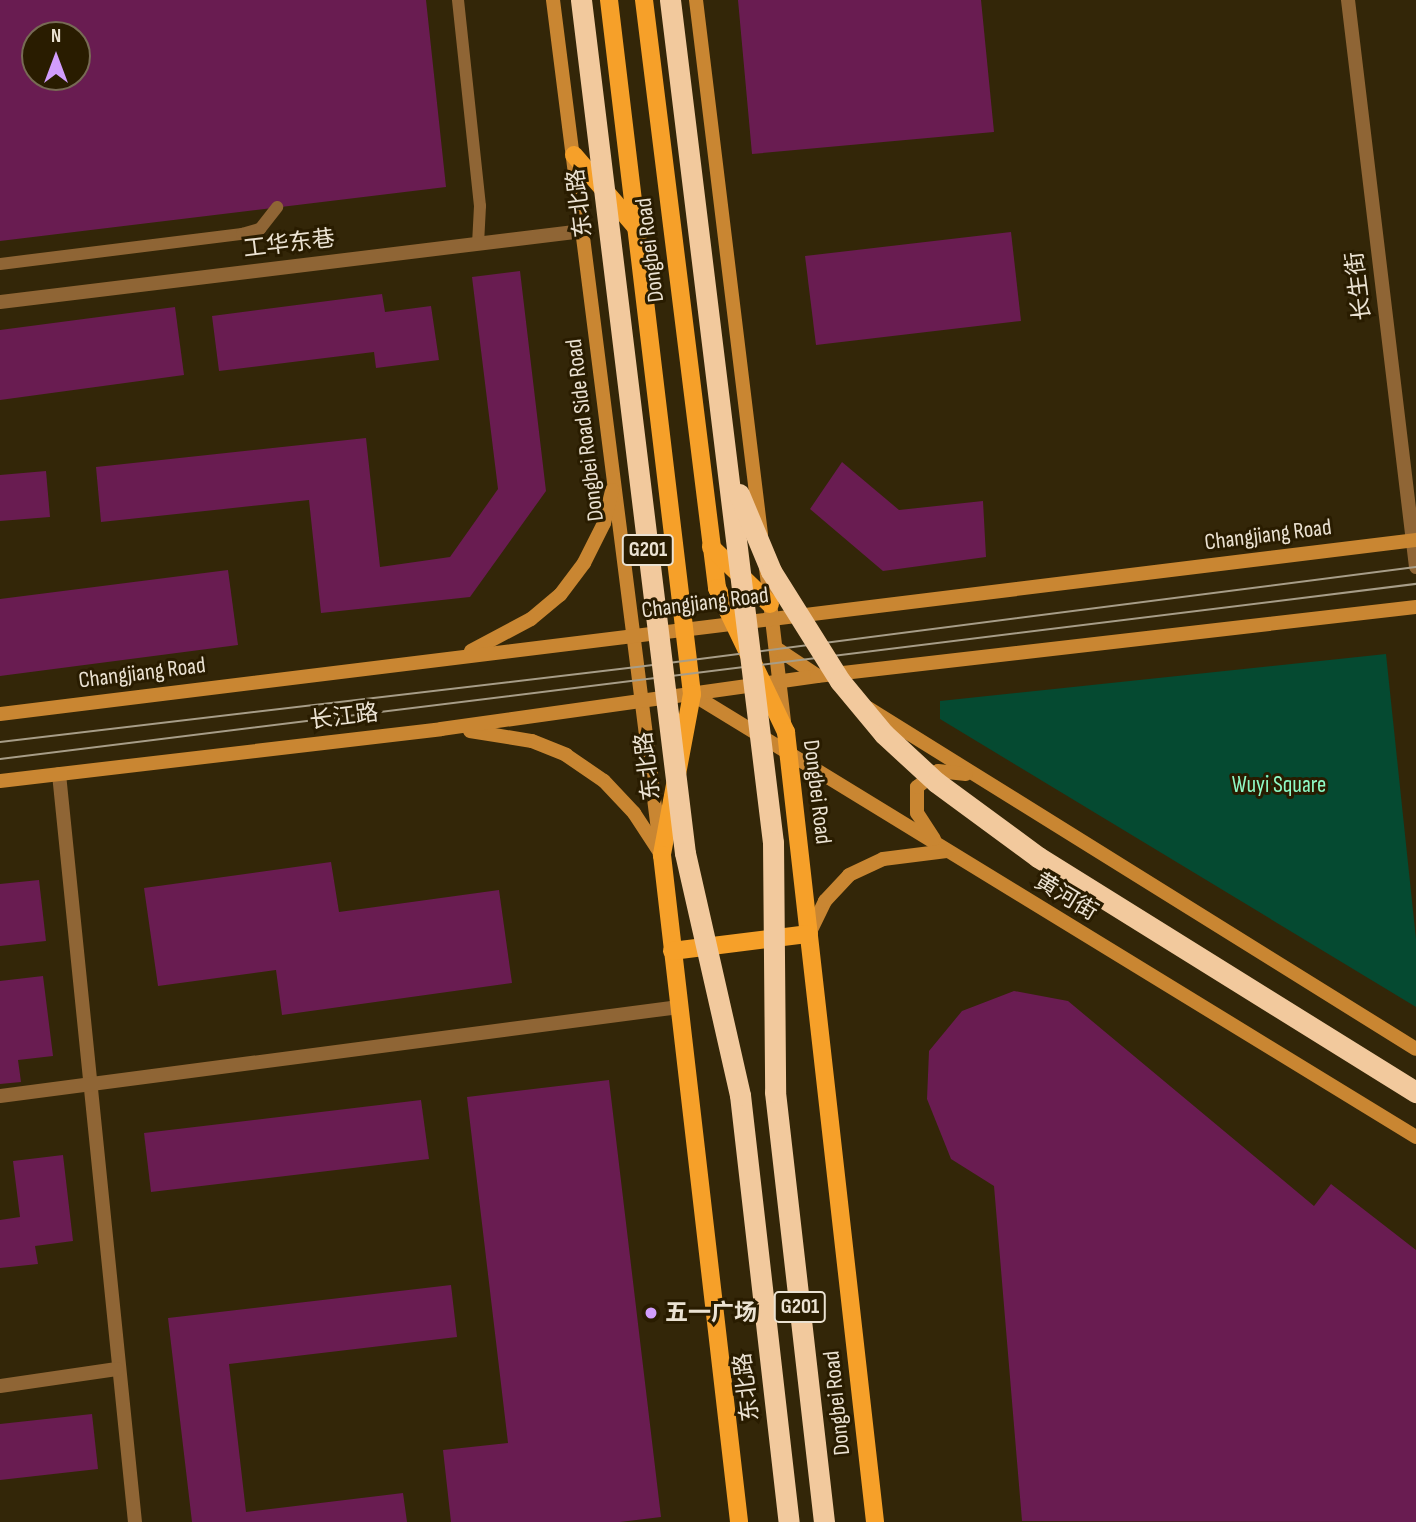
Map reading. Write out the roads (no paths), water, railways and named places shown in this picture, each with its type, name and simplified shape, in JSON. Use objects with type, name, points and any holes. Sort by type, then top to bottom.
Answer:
[{"type":"highway","name":"东北路","points":[[581,0],[685,853],[740,1095],[789,1522]]},
{"type":"highway","name":"G201","points":[[670,0],[773,842],[775,1091],[824,1522]]},
{"type":"highway","points":[[726,458],[766,559],[803,626],[884,734],[936,782],[1038,857],[1416,1092]]},
{"type":"main road","name":"Dongbei Road Side Road","points":[[554,0],[662,855]]},
{"type":"main road","name":"Dongbei Road","points":[[609,0],[692,694],[662,855],[739,1522]]},
{"type":"main road","name":"Dongbei Road","points":[[644,0],[717,588],[732,623],[771,683],[786,732],[875,1522]]},
{"type":"main road","points":[[696,0],[771,611],[775,649],[771,683]]},
{"type":"main road","points":[[574,155],[636,228]]},
{"type":"main road","points":[[455,658],[497,640],[560,595],[584,563],[604,523],[614,478]]},
{"type":"main road","name":"Changjiang Road","points":[[0,714],[732,623],[771,611],[1414,540]]},
{"type":"main road","points":[[711,547],[771,611]]},
{"type":"main road","points":[[692,694],[817,676],[1416,607]]},
{"type":"main road","points":[[775,649],[1416,1049]]},
{"type":"main road","name":"长江路","points":[[0,781],[441,729],[692,694]]},
{"type":"main road","name":"黄河街","points":[[692,694],[1416,1138]]},
{"type":"main road","points":[[441,729],[532,741],[566,755],[604,781],[634,813],[662,855]]},
{"type":"main road","points":[[948,851],[917,813],[918,787],[937,771],[950,770],[988,782]]},
{"type":"main road","points":[[672,951],[809,934],[825,901],[849,875],[883,859],[948,851]]},
{"type":"street","name":"长生街","points":[[1348,0],[1416,567]]},
{"type":"street","name":"工华东巷","points":[[0,302],[583,231]]},
{"type":"street","points":[[59,774],[117,1369],[135,1522]]},
{"type":"street","points":[[0,1096],[679,1007]]},
{"type":"street","points":[[0,1386],[117,1369]]},
{"type":"lane","points":[[458,0],[480,206],[478,244]]},
{"type":"lane","points":[[0,264],[242,234],[260,229],[276,207]]},
{"type":"tram line","points":[[0,742],[637,667],[1416,567]]},
{"type":"tram line","points":[[0,759],[1416,584]]},
{"type":"place","name":"五一广场","points":[[651,1313]]},
{"type":"park label","name":"Wuyi Square","points":[[1279,785]]}]
